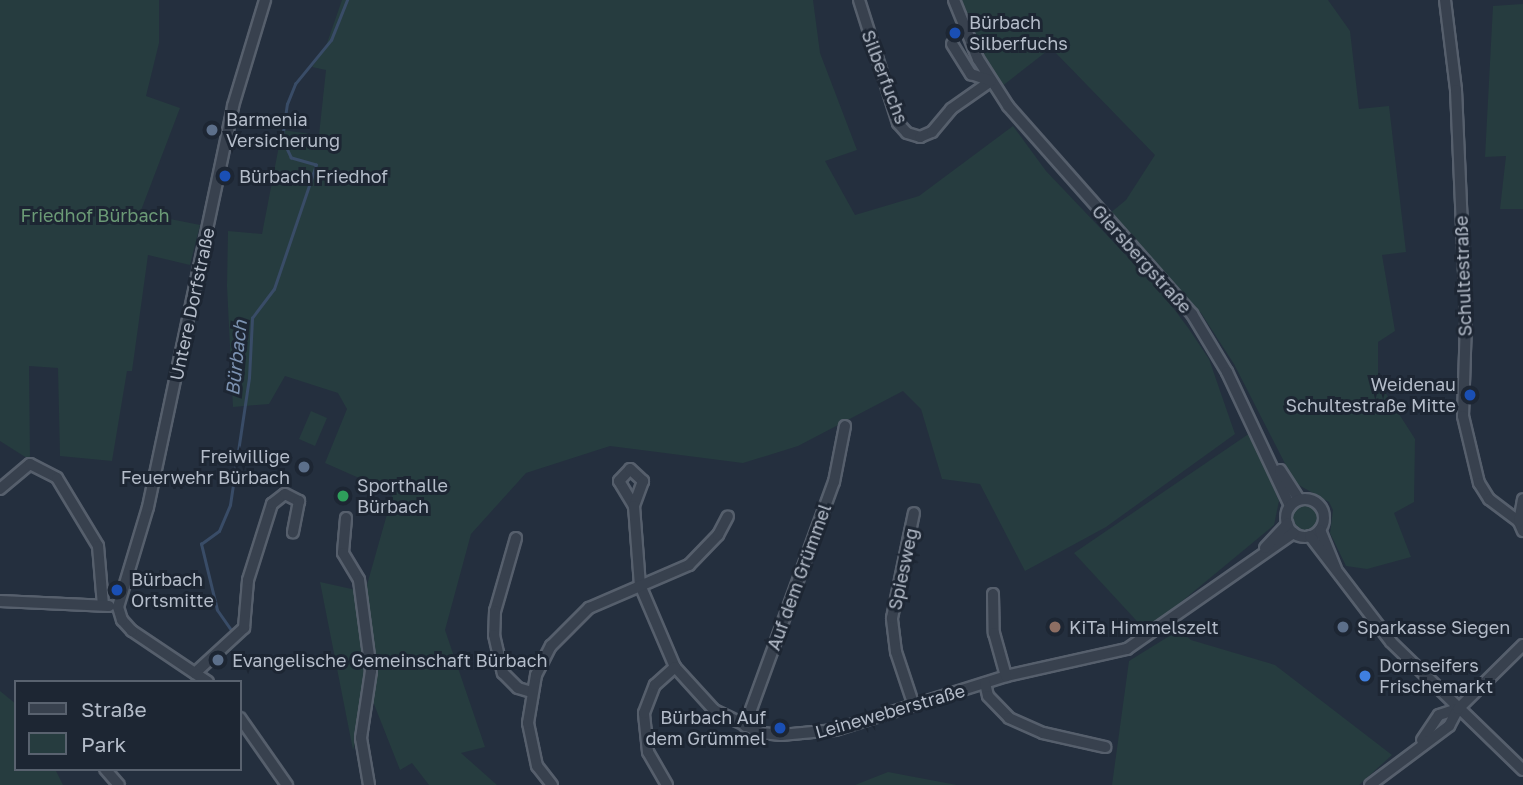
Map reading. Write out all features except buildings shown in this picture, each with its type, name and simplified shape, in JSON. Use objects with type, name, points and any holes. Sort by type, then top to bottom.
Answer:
[{"type":"street","name":"Untere Dorfstraße","points":[[118,607],[148,506],[233,106],[265,0]]},
{"type":"street","name":"Silberfuchs","points":[[859,0],[898,123],[907,133],[920,137],[932,132],[951,109],[991,81]]},
{"type":"street","name":"Giersbergstraße","points":[[954,0],[965,33],[991,81],[1038,145],[1139,249],[1192,314],[1295,502]]},
{"type":"street","name":"Schultestraße","points":[[1445,0],[1456,90],[1465,308],[1463,416],[1479,483],[1500,511],[1521,527]]},
{"type":"street","name":"Giersbergstraße","points":[[952,44],[971,74],[991,81]]},
{"type":"street","name":"Auf dem Grümmel","points":[[745,726],[834,482],[845,426]]},
{"type":"street","points":[[0,489],[30,464],[45,468],[57,478],[98,546],[103,606]]},
{"type":"street","points":[[195,673],[244,628],[248,580],[272,504],[285,494],[299,501],[293,532]]},
{"type":"street","points":[[1315,533],[1324,519],[1321,507],[1312,499],[1295,502],[1290,528],[1315,533],[1340,578],[1391,642],[1523,770]]},
{"type":"street","points":[[1521,527],[1523,499]]},
{"type":"street","name":"Leineweberstraße","points":[[634,506],[640,585],[675,667],[714,710],[745,726],[762,733],[812,736],[1006,676],[1127,649],[1262,552],[1290,528]]},
{"type":"street","name":"Spiesweg","points":[[914,513],[892,618],[896,652],[914,706]]},
{"type":"street","points":[[552,785],[541,775],[533,754],[528,723],[531,692],[551,646],[579,615],[689,565],[718,535],[728,516]]},
{"type":"street","points":[[346,517],[343,553],[359,580],[371,671],[361,738],[369,785]]},
{"type":"street","points":[[516,538],[495,611],[494,635],[503,673],[518,688],[531,692]]},
{"type":"street","points":[[993,594],[994,634],[1006,676]]},
{"type":"street","points":[[0,601],[118,607],[122,620],[132,631],[205,680]]},
{"type":"street","points":[[1370,785],[1418,745],[1439,715],[1458,709],[1523,645]]},
{"type":"street","points":[[667,785],[648,752],[644,713],[656,685],[675,667]]},
{"type":"street","points":[[985,683],[988,696],[999,710],[1018,723],[1105,747]]},
{"type":"street","points":[[242,721],[287,785]]},
{"type":"street","points":[[106,771],[119,785]]},
{"type":"green space","name":"Friedhof Bürbach","points":[[0,0],[159,0],[159,43],[146,96],[180,108],[140,213],[200,225],[190,265],[148,255],[132,371],[127,371],[112,461],[60,456],[58,368],[29,366],[30,460],[0,441]]},
{"type":"green space","points":[[342,0],[813,0],[820,53],[857,150],[825,161],[855,215],[919,196],[1013,126],[1046,171],[1162,293],[1189,329],[1209,359],[1235,434],[1106,527],[1025,571],[980,484],[942,479],[921,409],[903,391],[798,446],[743,463],[610,446],[526,473],[471,534],[445,630],[485,747],[461,753],[497,785],[429,785],[412,763],[400,770],[370,694],[353,750],[320,582],[365,592],[393,493],[325,463],[347,409],[338,393],[285,376],[269,404],[233,407],[227,286],[228,231],[262,234],[282,130],[319,135],[326,70],[312,67],[326,46]]},
{"type":"green space","points":[[962,0],[1328,0],[1350,31],[1359,109],[1389,106],[1406,252],[1382,255],[1395,331],[1378,342],[1378,381],[1415,439],[1414,502],[1394,513],[1411,557],[1367,569],[1346,566],[1330,533],[1333,510],[1329,502],[1295,483],[1234,364],[1201,313],[1109,214],[1126,200],[1155,155],[1051,48],[1001,87],[966,22]]},
{"type":"green space","points":[[1523,4],[1523,209],[1500,209],[1506,156],[1485,157],[1493,6]]},
{"type":"green space","points":[[311,411],[327,418],[315,446],[299,439]]},
{"type":"green space","points":[[1250,433],[1279,501],[1274,525],[1146,631],[1074,553]]},
{"type":"green space","points":[[1305,506],[1314,509],[1317,518],[1314,527],[1305,530],[1296,527],[1293,518],[1296,509]]},
{"type":"green space","points":[[1179,630],[1191,640],[1275,665],[1392,755],[1359,785],[1112,785],[1129,661]]},
{"type":"green space","points":[[0,691],[14,702],[14,771],[56,771],[63,785],[0,785]]},
{"type":"green space","points":[[888,772],[941,782],[957,785],[855,785]]},
{"type":"waterway","name":"Bürbach","points":[[233,633],[217,610],[201,544],[219,531],[230,505],[249,378],[252,318],[274,289],[316,165],[291,158],[282,139],[287,104],[295,84],[331,40],[347,0]]},
{"type":"waterway","name":"Bürbach","points":[[206,654],[228,636]]},
{"type":"place","name":"Bürbach Silberfuchs","points":[[955,33]]},
{"type":"place","name":"Barmenia Versicherung","points":[[212,130]]},
{"type":"place","name":"Bürbach Friedhof","points":[[225,176]]},
{"type":"place","name":"Weidenau Schultestraße Mitte","points":[[1470,395]]},
{"type":"place","name":"Freiwillige Feuerwehr Bürbach","points":[[304,467]]},
{"type":"place","name":"Sporthalle Bürbach","points":[[343,496]]},
{"type":"place","name":"Bürbach Ortsmitte","points":[[117,590]]},
{"type":"place","name":"KiTa Himmelszelt","points":[[1055,627]]},
{"type":"place","name":"Sparkasse Siegen","points":[[1343,627]]},
{"type":"place","name":"Evangelische Gemeinschaft Bürbach","points":[[218,660]]},
{"type":"place","name":"Dornseifers Frischemarkt","points":[[1365,676]]},
{"type":"place","name":"Bürbach Auf dem Grümmel","points":[[780,728]]}]
